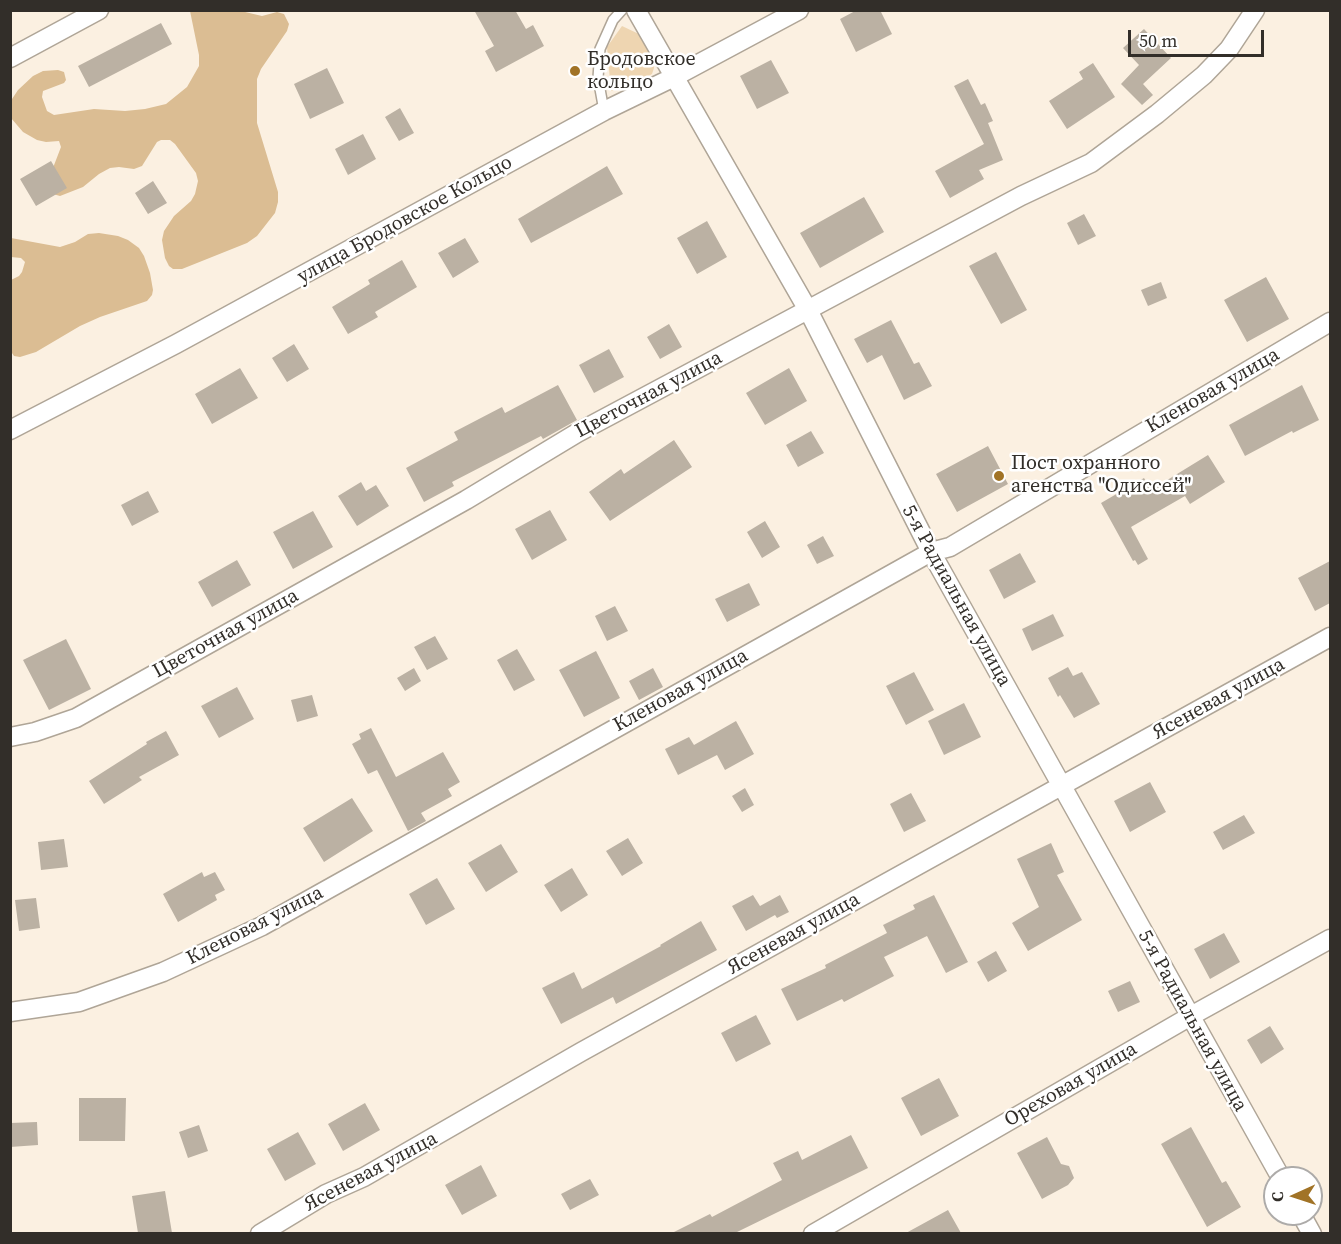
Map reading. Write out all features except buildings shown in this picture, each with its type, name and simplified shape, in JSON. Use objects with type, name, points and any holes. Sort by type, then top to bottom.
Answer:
[{"type":"street","points":[[10,58],[99,10]]},
{"type":"street","name":"5-я Радиальная улица","points":[[636,10],[808,310],[931,552],[1274,1166]]},
{"type":"street","name":"улица Бродовское Кольцо","points":[[10,430],[176,345],[604,111],[674,78],[799,10]]},
{"type":"street","name":"Цветочная улица","points":[[10,737],[35,732],[76,718],[466,500],[577,433],[1021,196],[1091,163],[1157,114],[1204,75],[1229,49],[1255,10]]},
{"type":"street","name":"Кленовая улица","points":[[10,1012],[80,1002],[163,972],[262,926],[931,552],[950,547],[1330,322]]},
{"type":"street","name":"Ясеневая улица","points":[[260,1233],[326,1194],[364,1177],[629,1025],[1330,637]]},
{"type":"street","name":"Ореховая улица","points":[[813,1233],[1189,1017],[1330,939]]},
{"type":"lane","points":[[604,111],[598,78],[600,48],[613,20],[622,10]]},
{"type":"shaded area","points":[[190,11],[241,11],[262,16],[277,12],[284,14],[289,24],[257,79],[257,123],[278,192],[278,202],[275,213],[257,236],[247,243],[182,269],[173,269],[165,258],[162,240],[164,231],[174,216],[191,201],[198,181],[196,173],[175,144],[170,140],[161,140],[157,142],[142,166],[134,169],[110,168],[83,187],[60,196],[53,194],[51,173],[61,147],[59,141],[37,140],[23,132],[11,118],[11,105],[18,90],[33,76],[43,71],[58,70],[64,72],[66,80],[64,83],[43,91],[42,97],[47,111],[54,115],[94,109],[125,111],[166,104],[187,87],[199,66]]},
{"type":"shaded area","points":[[622,26],[641,35],[654,58],[654,68],[652,74],[643,79],[611,91],[607,47]]},
{"type":"shaded area","points":[[88,234],[118,236],[139,248],[150,273],[152,295],[147,301],[80,326],[36,352],[20,357],[14,356],[10,350],[11,280],[19,276],[25,262],[21,258],[11,257],[11,238],[60,247]]},
{"type":"place","name":"Бродовское кольцо","points":[[575,71]]},
{"type":"place","name":"Пост охранного агенства \"Одисcей\"","points":[[999,476]]}]
